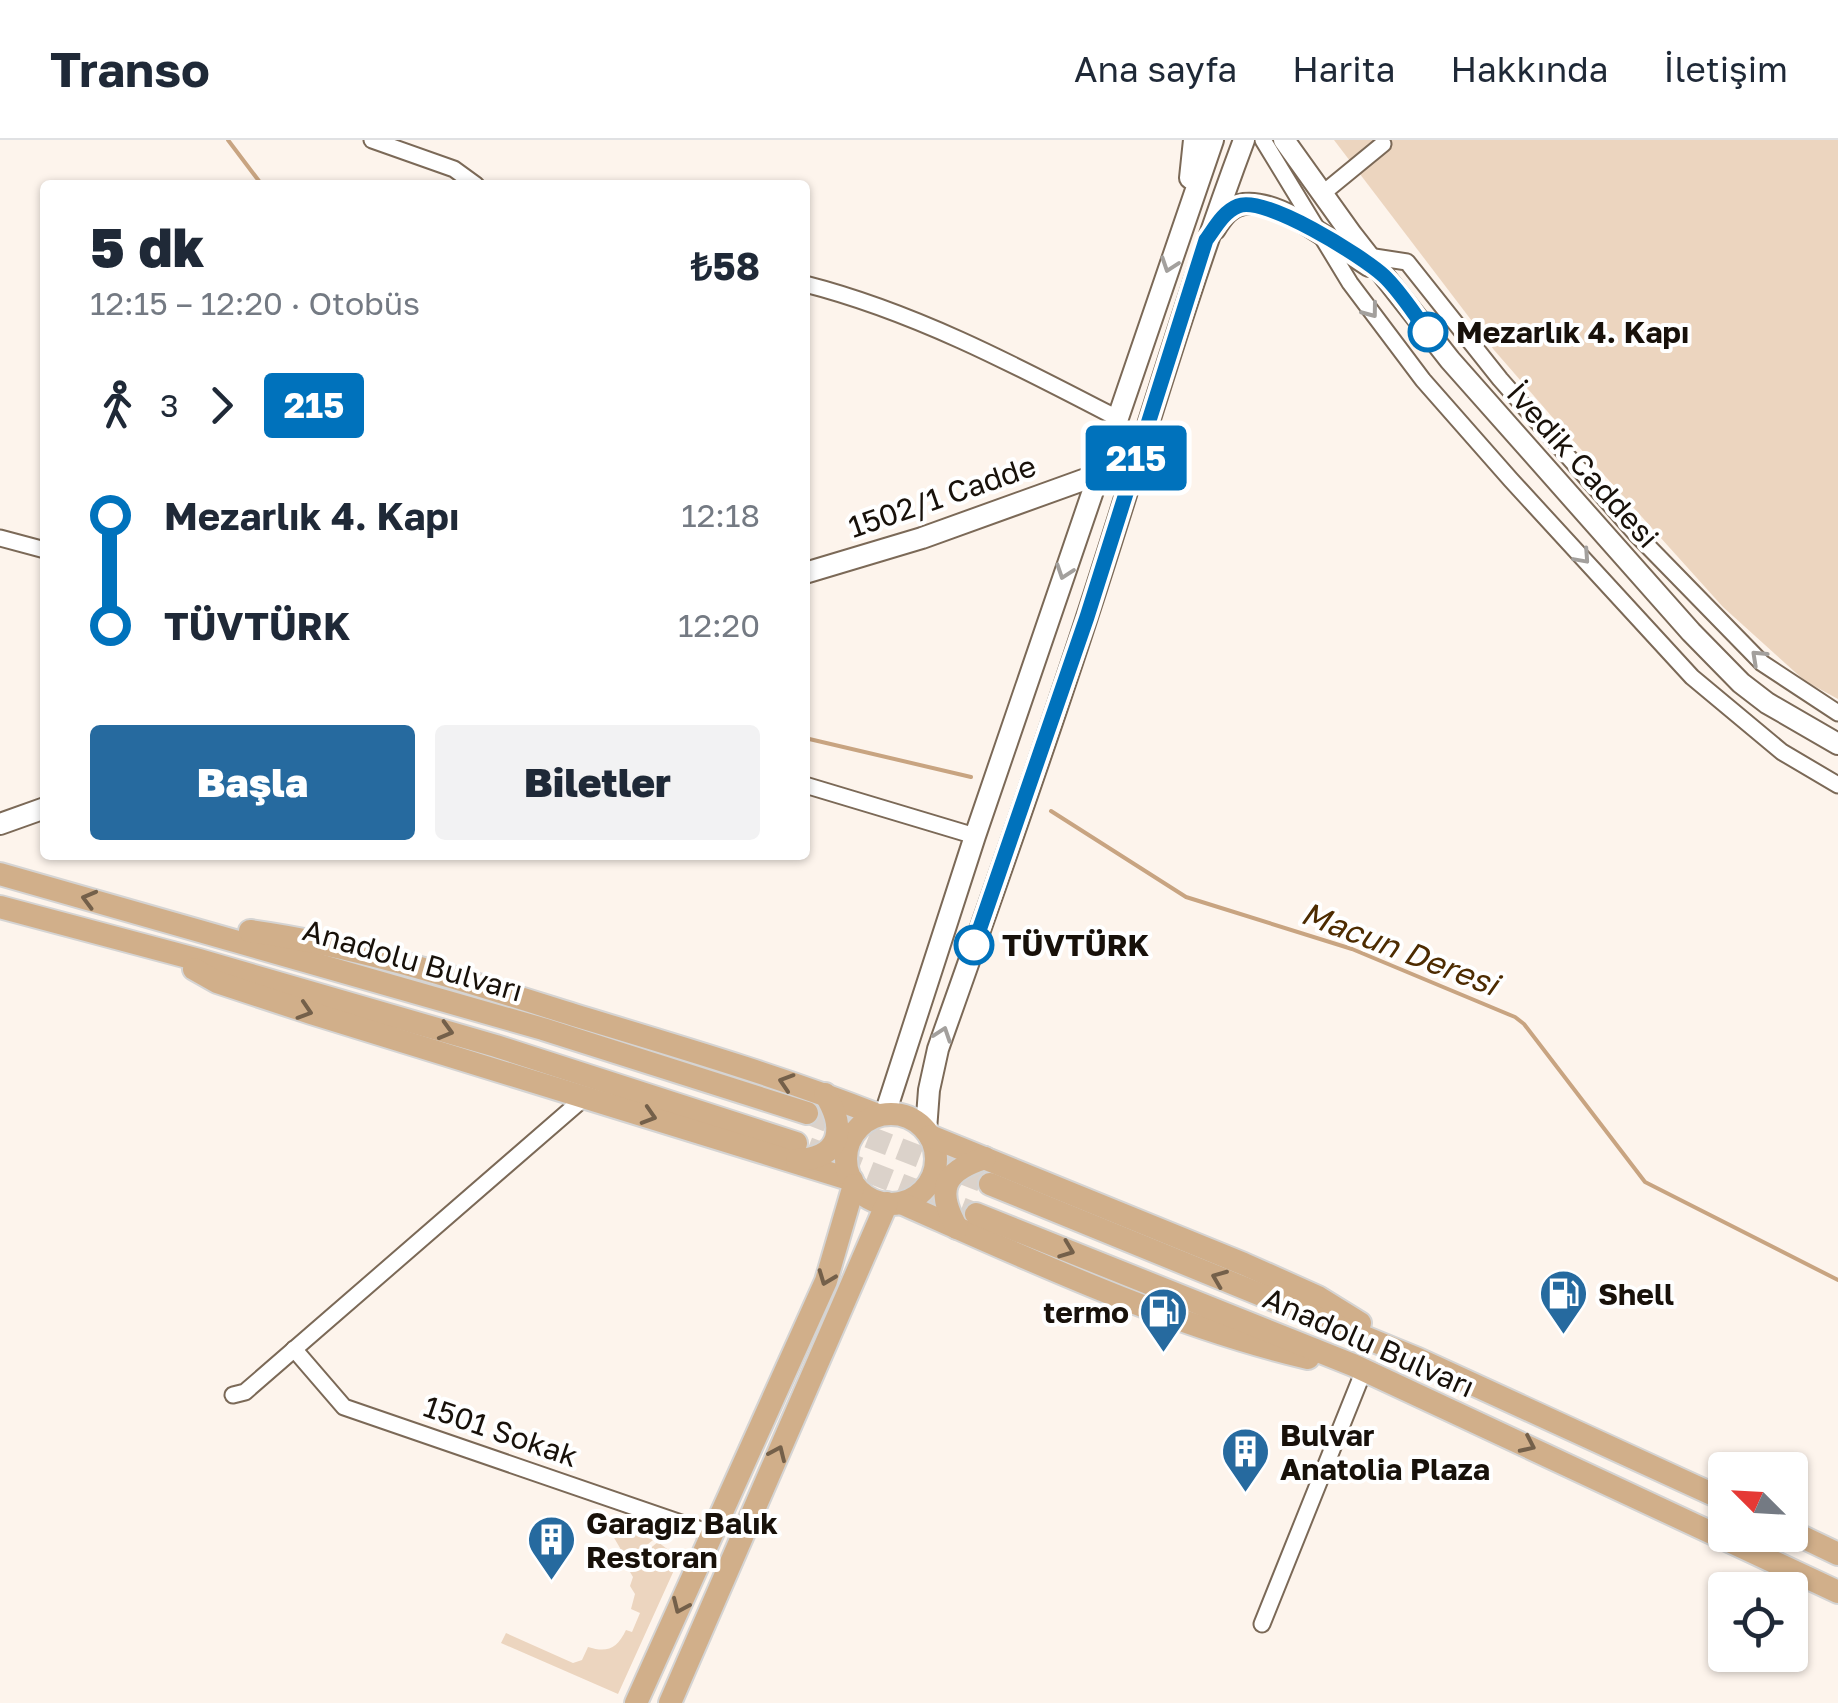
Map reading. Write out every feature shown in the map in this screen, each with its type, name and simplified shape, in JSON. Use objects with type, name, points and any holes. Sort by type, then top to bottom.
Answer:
[{"type":"main road","name":"Anadolu Bulvarı","points":[[0,874],[543,1029],[807,1113]]},
{"type":"main road","name":"Anadolu Bulvarı","points":[[0,908],[496,1046],[792,1152]]},
{"type":"main road","points":[[177,923],[334,946],[517,997],[881,1114],[900,1114],[915,1120],[936,1149],[932,1177],[925,1189],[894,1203],[863,1194],[847,1168],[850,1142],[856,1130],[881,1114]]},
{"type":"main road","points":[[150,947],[217,982],[584,1098],[817,1159],[836,1139],[838,1123],[825,1094]]},
{"type":"main road","points":[[928,1133],[1318,1297],[1418,1359]]},
{"type":"main road","points":[[792,1152],[853,1182]]},
{"type":"main road","points":[[967,1221],[948,1211],[944,1193],[949,1177],[963,1164],[985,1158]]},
{"type":"main road","points":[[636,1703],[826,1282],[853,1182]]},
{"type":"main road","name":"Anadolu Bulvarı","points":[[990,1184],[1418,1359],[1708,1492]]},
{"type":"main road","points":[[670,1703],[894,1203]]},
{"type":"main road","name":"Anadolu Bulvarı","points":[[894,1203],[967,1221],[1358,1367],[1838,1592]]},
{"type":"main road","points":[[1808,1540],[1838,1554]]},
{"type":"street","points":[[372,140],[454,169],[469,180]]},
{"type":"street","points":[[1182,228],[1194,140]]},
{"type":"street","points":[[881,1114],[1213,140]]},
{"type":"street","points":[[928,1133],[929,1090],[938,1049],[1087,617],[1206,240],[1244,140]]},
{"type":"street","points":[[1263,140],[1350,283],[1422,380],[1692,677],[1782,752],[1838,785]]},
{"type":"street","name":"İvedik Caddesi","points":[[1284,140],[1450,360],[1690,632],[1741,683],[1838,744]]},
{"type":"street","points":[[1322,194],[1382,144]]},
{"type":"street","points":[[1206,240],[1226,213],[1242,204],[1262,205],[1288,214],[1383,275]]},
{"type":"street","points":[[1368,256],[1407,262],[1500,379],[1636,534],[1762,663],[1838,713]]},
{"type":"street","points":[[810,285],[846,294],[992,354],[1117,418]]},
{"type":"street","name":"1502/1 Cadde","points":[[810,572],[922,538],[1098,474]]},
{"type":"street","points":[[0,538],[40,549]]},
{"type":"street","points":[[810,787],[1007,849]]},
{"type":"street","points":[[0,824],[40,810]]},
{"type":"street","points":[[234,1394],[245,1392],[584,1098]]},
{"type":"street","name":"1501 Sokak","points":[[294,1350],[344,1407],[712,1534]]},
{"type":"street","points":[[1262,1624],[1358,1367]]},
{"type":"shaded area","points":[[1334,140],[1838,140],[1838,699],[1805,681],[1723,607],[1494,350]]},
{"type":"shaded area","points":[[618,1526],[653,1540],[624,1564],[616,1559],[620,1548],[613,1536]]},
{"type":"shaded area","points":[[658,1542],[671,1552],[675,1568],[618,1694],[501,1643],[506,1633],[573,1663],[582,1660],[588,1647],[601,1650],[615,1645],[626,1630],[632,1632],[640,1613],[631,1609],[635,1594],[627,1567]]},
{"type":"waterway","name":"Macun Deresi","points":[[228,140],[258,180]]},
{"type":"waterway","name":"Macun Deresi","points":[[810,739],[971,777]]},
{"type":"waterway","name":"Macun Deresi","points":[[1051,811],[1186,897],[1352,949],[1515,1017],[1645,1182],[1838,1280]]},
{"type":"tunnel","points":[[807,1113],[990,1184]]},
{"type":"tunnel","points":[[808,1148],[976,1214]]},
{"type":"bus line","name":"215","points":[[974,945],[1087,617],[1206,240],[1226,213],[1242,204],[1262,205],[1288,214],[1383,275],[1428,332]]},
{"type":"place","name":"Mezarlık 4. Kapı","points":[[1428,332]]},
{"type":"place","name":"TÜVTÜRK","points":[[974,945]]},
{"type":"place","name":"Shell","points":[[1563,1336]]},
{"type":"place","name":"termo","points":[[1164,1354]]},
{"type":"place","name":"Bulvar Anatolia Plaza","points":[[1245,1494]]},
{"type":"place","name":"Garagız Balık Restoran","points":[[551,1582]]}]
